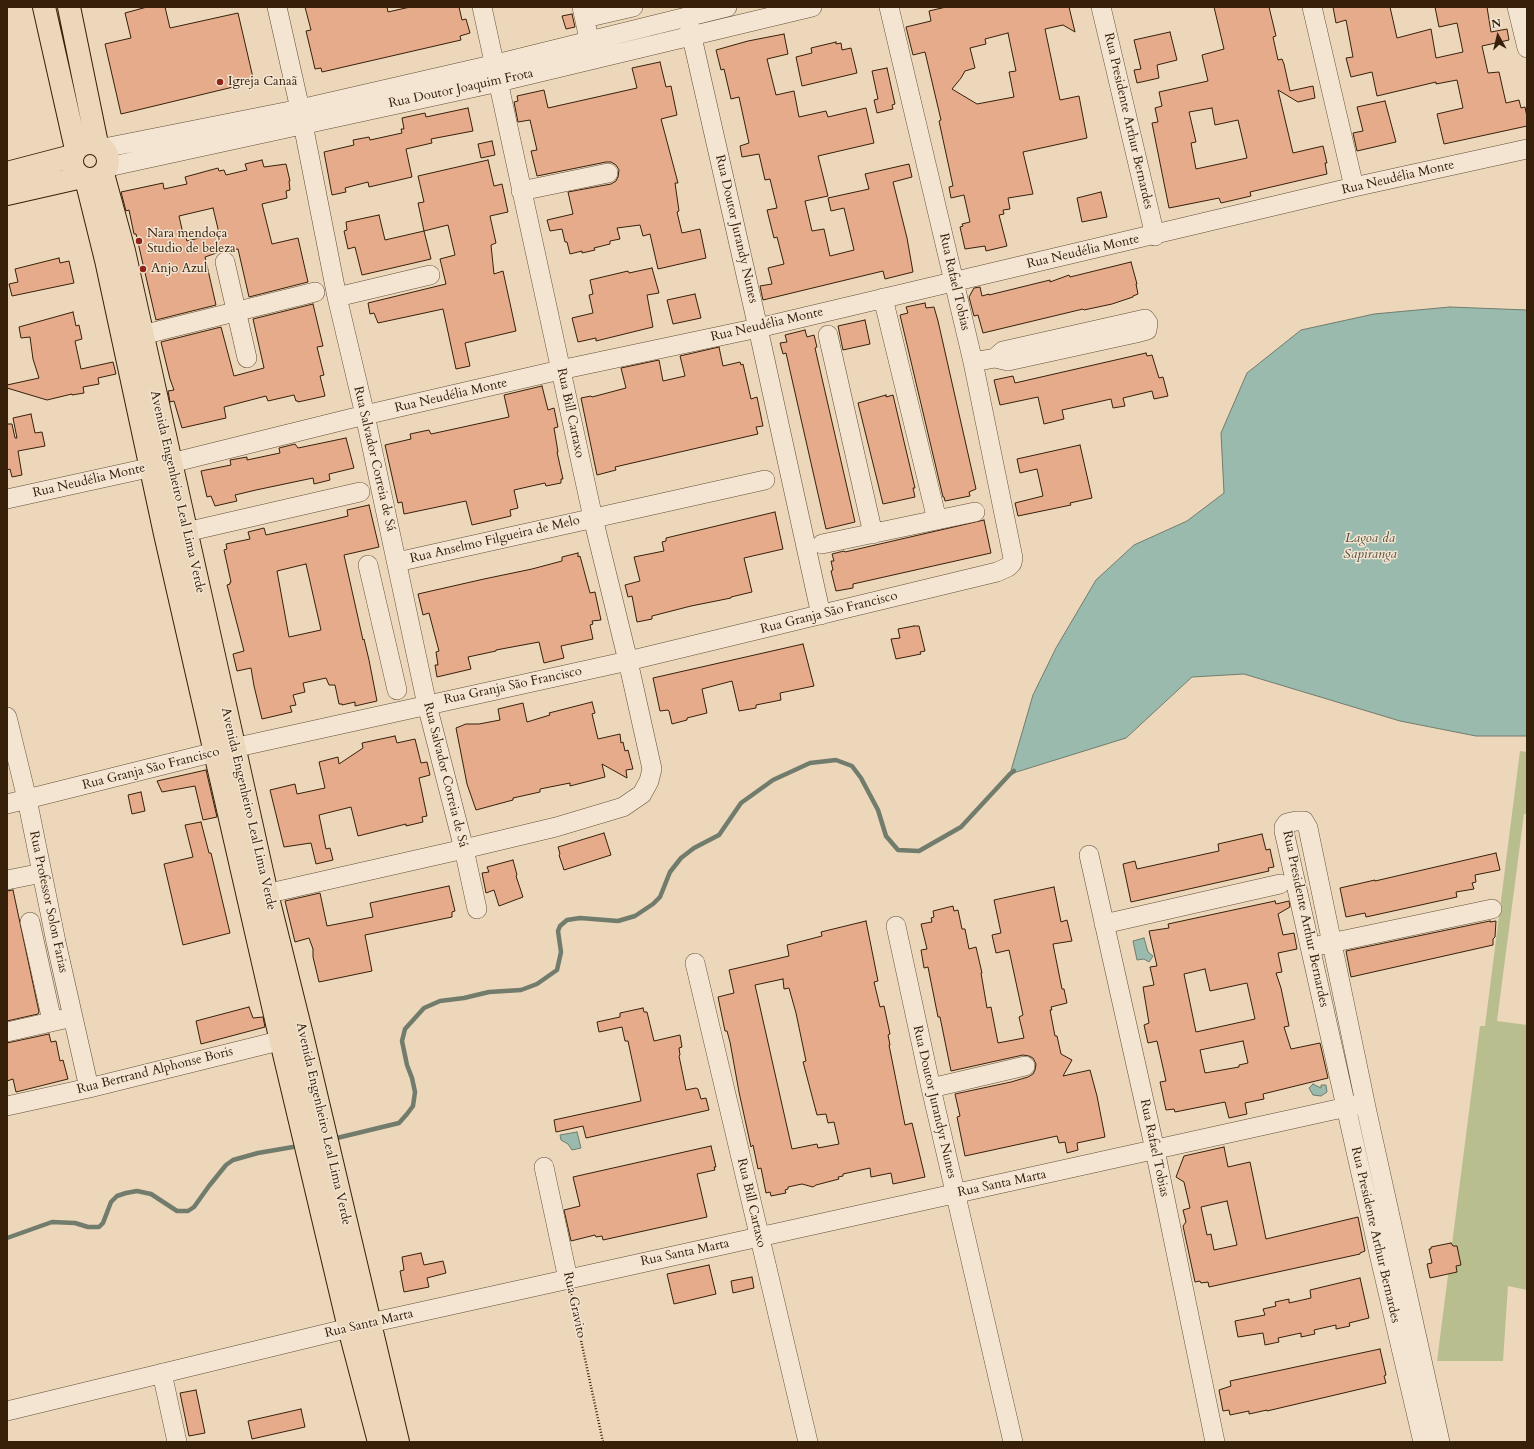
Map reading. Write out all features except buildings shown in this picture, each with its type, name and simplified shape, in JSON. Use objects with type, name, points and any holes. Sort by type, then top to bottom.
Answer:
[{"type":"main road","points":[[7,173],[74,152],[84,143],[93,142],[97,165],[78,175],[72,166],[74,152],[44,7]]},
{"type":"main road","name":"Avenida Engenheiro Leal Lima Verde","points":[[69,7],[97,165],[106,260],[161,465],[186,532],[225,750],[258,896],[281,1040],[349,1328],[392,1442]]},
{"type":"main road","name":"Avenida Engenheiro Leal Lima Verde","points":[[97,165],[124,251],[142,335],[161,465],[165,534],[225,750]]},
{"type":"main road","name":"Rua Doutor Joaquim Frota","points":[[7,194],[97,165]]},
{"type":"main road","name":"Avenida Engenheiro Leal Lima Verde","points":[[258,896],[302,1035],[370,1323],[392,1442]]},
{"type":"street","name":"Rua Salvador Correia de Sá","points":[[277,7],[301,116],[337,297],[365,416],[427,705],[464,849],[477,909]]},
{"type":"street","name":"Rua Bill Cartaxo","points":[[258,896],[556,827],[623,807],[642,794],[649,781],[652,768],[593,518],[482,7]]},
{"type":"street","points":[[593,60],[584,12],[633,7]]},
{"type":"street","name":"Rua Doutor Joaquim Frota","points":[[497,73],[589,41],[686,12],[727,7]]},
{"type":"street","name":"Rua Doutor Joaquim Frota","points":[[97,165],[301,116],[497,73],[593,60],[812,7]]},
{"type":"street","name":"Rua Rafael Tobias","points":[[889,7],[973,362],[1013,558]]},
{"type":"street","name":"Rua Presidente Arthur Bernardes","points":[[1101,7],[1155,236]]},
{"type":"street","points":[[1312,7],[1354,188]]},
{"type":"street","points":[[1517,7],[1527,48]]},
{"type":"street","name":"Rua Doutor Jurandy Nunes","points":[[686,12],[758,328],[821,615]]},
{"type":"street","name":"Rua Neudélia Monte","points":[[7,499],[161,465],[560,370],[758,328],[1155,236],[1354,188],[1527,149]]},
{"type":"street","points":[[521,191],[608,173]]},
{"type":"street","points":[[225,262],[247,358]]},
{"type":"street","points":[[337,297],[430,275]]},
{"type":"street","points":[[142,335],[315,292]]},
{"type":"street","points":[[883,298],[937,520]]},
{"type":"street","points":[[973,362],[995,358],[1008,361],[1136,333],[1147,330],[1148,323],[1144,319],[1011,349],[1003,351],[995,358]]},
{"type":"street","points":[[828,336],[873,534]]},
{"type":"street","name":"Rua Anselmo Filgueira de Melo","points":[[397,562],[766,480]]},
{"type":"street","points":[[186,532],[360,492]]},
{"type":"street","points":[[822,544],[975,512]]},
{"type":"street","name":"Rua Granja São Francisco","points":[[7,804],[225,750],[628,662],[997,572],[1012,563],[1013,558]]},
{"type":"street","points":[[368,565],[397,690]]},
{"type":"street","points":[[388,651],[414,644]]},
{"type":"street","name":"Rua Professor Solon Farias","points":[[7,717],[89,1088]]},
{"type":"street","name":"Rua Presidente Arthur Bernardes","points":[[1423,1442],[1284,831],[1284,828],[1288,823],[1296,820],[1304,821],[1308,828],[1366,1104],[1440,1442]]},
{"type":"street","name":"Rua Rafael Tobias","points":[[1089,855],[1155,1150],[1215,1442]]},
{"type":"street","points":[[7,880],[42,873]]},
{"type":"street","points":[[1104,924],[1280,884]]},
{"type":"street","points":[[1311,947],[1492,909]]},
{"type":"street","points":[[30,922],[52,1021]]},
{"type":"street","name":"Rua Doutor Jurandyr Nunes","points":[[896,926],[955,1194],[1013,1442]]},
{"type":"street","name":"Rua Bill Cartaxo","points":[[695,963],[808,1442]]},
{"type":"street","points":[[7,1032],[73,1017]]},
{"type":"street","name":"Rua Bertrand Alphonse Boris","points":[[7,1106],[89,1088],[302,1035]]},
{"type":"street","points":[[931,1088],[1024,1066]]},
{"type":"street","name":"Rua Santa Marta","points":[[7,1411],[370,1323],[1366,1104]]},
{"type":"street","name":"Rua Gravito","points":[[544,1167],[568,1279]]},
{"type":"street","points":[[1380,1258],[1399,1255]]},
{"type":"street","points":[[162,1373],[177,1442]]},
{"type":"path","name":"Rua Gravito","points":[[568,1279],[603,1442]]},
{"type":"green space","points":[[1520,751],[1527,752],[1527,814],[1524,814],[1497,1021],[1527,1025],[1527,1290],[1508,1286],[1503,1361],[1437,1361],[1480,1026],[1485,1026]]},
{"type":"water","name":"Lagoa da Sapiranga","points":[[1450,307],[1527,310],[1527,736],[1476,736],[1400,721],[1244,674],[1192,677],[1126,738],[1010,774],[1033,695],[1056,648],[1096,580],[1134,545],[1187,521],[1224,493],[1221,433],[1247,373],[1301,330],[1374,314]]},
{"type":"water","points":[[1144,938],[1148,952],[1153,956],[1149,962],[1144,959],[1137,960],[1133,941]]},
{"type":"water","points":[[1313,1084],[1321,1088],[1321,1085],[1326,1085],[1327,1092],[1321,1096],[1313,1095],[1309,1088]]},
{"type":"water","points":[[577,1132],[581,1148],[572,1150],[568,1144],[561,1140],[560,1135]]},
{"type":"waterway","points":[[337,1138],[399,1123],[413,1106],[415,1092],[402,1041],[405,1029],[424,1008],[440,1001],[464,998],[489,992],[521,990],[537,984],[557,970],[561,952],[558,931],[560,926],[567,920],[580,918],[618,921],[635,916],[653,904],[660,897],[670,872],[681,858],[694,848],[719,835],[741,803],[773,780],[810,763],[836,760],[852,766],[861,778],[878,810],[886,836],[898,850],[919,851],[961,827],[1014,771]]},
{"type":"waterway","points":[[7,1238],[52,1222],[75,1223],[88,1227],[99,1227],[103,1223],[111,1202],[117,1196],[137,1191],[151,1194],[177,1211],[188,1211],[194,1207],[226,1165],[233,1160],[258,1153],[293,1147]]},
{"type":"place","name":"Igreja Canaã","points":[[220,82]]},
{"type":"place","name":"Nara mendoça Studio de beleza","points":[[139,241]]},
{"type":"place","name":"Anjo Azul","points":[[143,269]]}]
